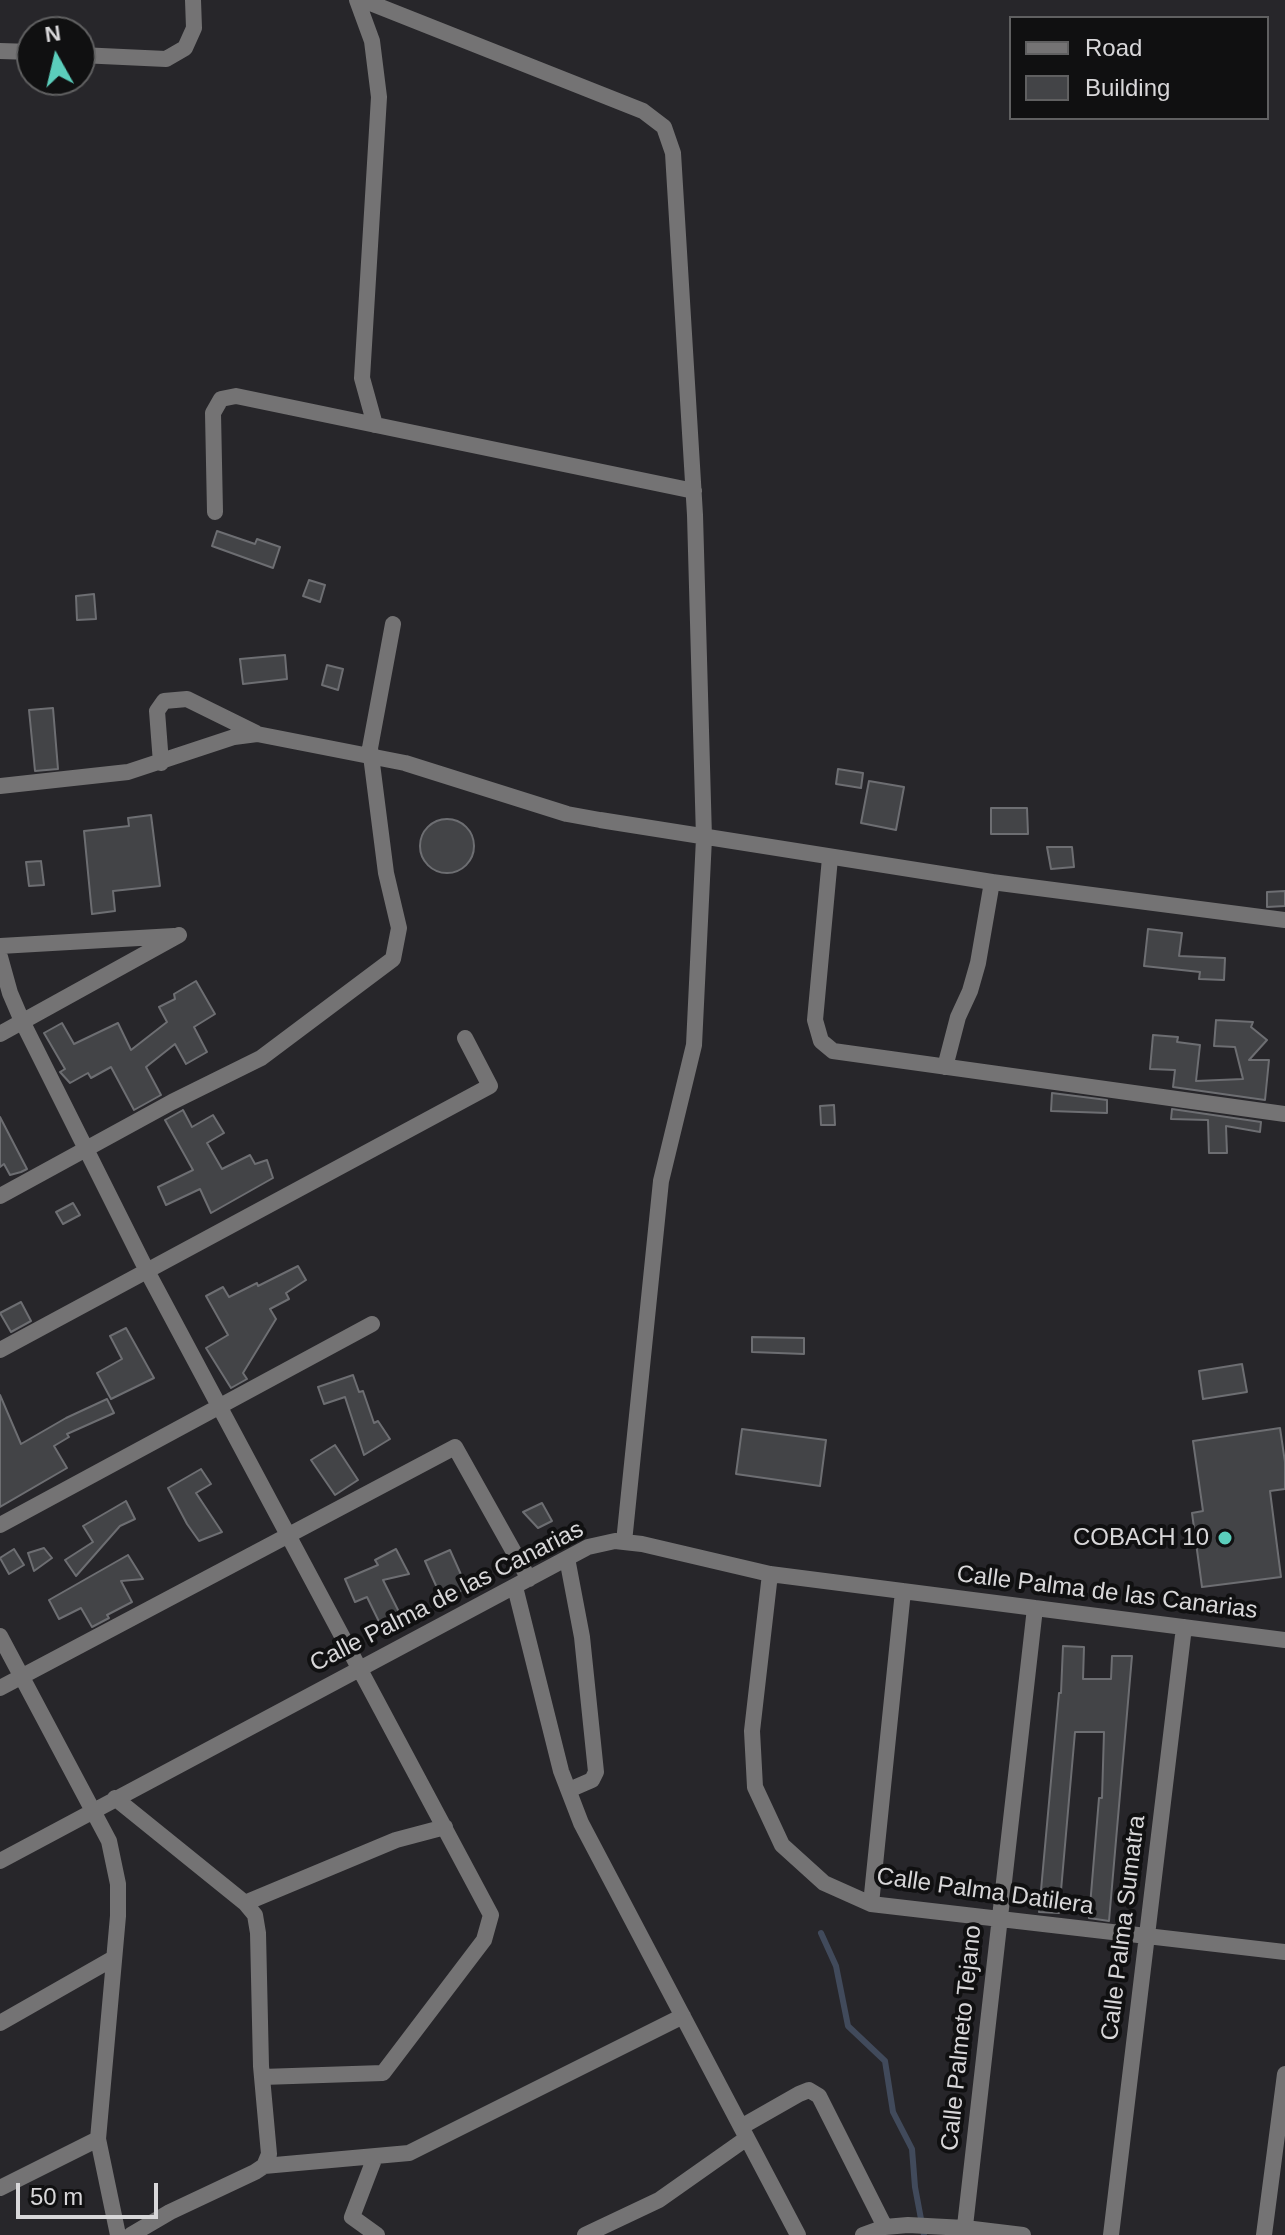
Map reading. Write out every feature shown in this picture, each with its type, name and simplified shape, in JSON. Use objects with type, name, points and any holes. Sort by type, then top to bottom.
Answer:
[{"type":"street","points":[[96,56],[166,59],[185,48],[190,38],[194,28],[193,0]]},
{"type":"street","points":[[357,0],[372,41],[379,97],[362,378],[375,425]]},
{"type":"street","points":[[363,0],[643,111],[664,127],[673,153],[694,491],[704,838],[694,1045],[661,1181],[624,1542]]},
{"type":"street","points":[[215,512],[213,413],[221,399],[236,396],[694,491]]},
{"type":"street","points":[[0,1196],[261,1058],[393,959],[399,928],[386,873],[370,748],[393,624]]},
{"type":"street","points":[[161,763],[157,711],[164,701],[187,699],[257,734],[405,763],[567,814],[992,882],[1285,920]]},
{"type":"street","points":[[0,786],[128,772],[234,737],[257,734]]},
{"type":"street","points":[[830,858],[815,1020],[821,1041],[833,1051],[1285,1114]]},
{"type":"street","points":[[945,1067],[958,1017],[978,963],[992,882]]},
{"type":"street","points":[[0,946],[179,935],[0,1034]]},
{"type":"street","points":[[0,957],[22,1021],[147,1271],[491,1915],[484,1940],[383,2073],[262,2077]]},
{"type":"street","points":[[0,1350],[490,1086],[465,1038]]},
{"type":"street","points":[[0,1525],[372,1324]]},
{"type":"street","points":[[0,1688],[455,1447],[522,1583],[554,1743],[581,1823],[798,2235]]},
{"type":"street","name":"Calle Palma de las Canarias","points":[[0,1861],[588,1547],[615,1541],[770,1574],[1285,1640]]},
{"type":"street","points":[[567,1558],[582,1637],[596,1772],[592,1780],[569,1790]]},
{"type":"street","name":"Calle Palma Datilera","points":[[770,1574],[752,1731],[755,1787],[782,1845],[824,1883],[871,1904],[1285,1952]]},
{"type":"street","points":[[871,1904],[903,1591]]},
{"type":"street","name":"Calle Palmeto Tejano","points":[[965,2232],[1035,1608]]},
{"type":"street","name":"Calle Palma Sumatra","points":[[1111,2235],[1184,1627]]},
{"type":"street","points":[[0,1636],[109,1841],[118,1884],[98,2139],[118,2235]]},
{"type":"street","points":[[115,1798],[245,1903],[255,1915],[262,2077],[269,2154],[264,2166]]},
{"type":"street","points":[[245,1903],[396,1840],[445,1827]]},
{"type":"street","points":[[0,2023],[114,1958]]},
{"type":"street","points":[[131,2235],[170,2212],[264,2166],[409,2153],[683,2016]]},
{"type":"street","points":[[1264,2235],[1285,2074]]},
{"type":"street","points":[[585,2235],[659,2200],[744,2133],[809,2090],[819,2096],[885,2227]]},
{"type":"street","points":[[0,2188],[98,2139]]},
{"type":"street","points":[[375,2157],[352,2217],[377,2235]]},
{"type":"street","points":[[863,2235],[885,2227],[908,2225],[1023,2235]]},
{"type":"building","points":[[217,531],[255,544],[257,539],[280,547],[273,568],[212,546]]},
{"type":"building","points":[[309,580],[325,585],[320,602],[303,596]]},
{"type":"building","points":[[94,594],[96,619],[77,620],[76,596]]},
{"type":"building","points":[[285,655],[287,679],[243,684],[240,659]]},
{"type":"building","points":[[327,665],[343,669],[338,690],[322,685]]},
{"type":"building","points":[[53,708],[58,769],[35,771],[29,710]]},
{"type":"building","points":[[838,769],[863,773],[861,788],[836,784]]},
{"type":"building","points":[[869,781],[904,787],[896,830],[861,823]]},
{"type":"building","points":[[991,808],[1027,808],[1028,834],[991,834]]},
{"type":"building","points":[[151,815],[160,886],[113,891],[115,911],[92,914],[84,831],[129,826],[128,818]]},
{"type":"building","points":[[447,819],[466,827],[474,846],[466,865],[447,873],[428,865],[420,846],[428,827]]},
{"type":"building","points":[[1047,847],[1072,847],[1074,867],[1051,869]]},
{"type":"building","points":[[41,861],[44,885],[29,886],[26,862]]},
{"type":"building","points":[[1285,891],[1285,906],[1267,907],[1267,892]]},
{"type":"building","points":[[1148,929],[1182,933],[1179,956],[1225,958],[1224,980],[1199,979],[1200,972],[1144,966]]},
{"type":"building","points":[[196,981],[215,1014],[194,1027],[207,1052],[186,1064],[175,1044],[146,1067],[161,1095],[134,1110],[111,1067],[91,1078],[88,1073],[70,1083],[60,1072],[65,1069],[44,1033],[62,1023],[74,1044],[118,1023],[131,1050],[167,1022],[159,1007],[175,999],[174,994]]},
{"type":"building","points":[[1216,1020],[1253,1022],[1251,1027],[1267,1040],[1249,1060],[1269,1060],[1265,1100],[1173,1087],[1175,1070],[1150,1069],[1153,1035],[1178,1037],[1177,1042],[1200,1045],[1196,1081],[1243,1079],[1235,1047],[1214,1046]]},
{"type":"building","points":[[1052,1093],[1107,1100],[1107,1113],[1051,1111]]},
{"type":"building","points":[[834,1105],[835,1125],[821,1125],[820,1106]]},
{"type":"building","points":[[1172,1109],[1261,1122],[1260,1132],[1226,1126],[1227,1153],[1209,1153],[1208,1120],[1171,1119]]},
{"type":"building","points":[[183,1110],[192,1127],[213,1115],[224,1133],[207,1143],[222,1169],[250,1155],[255,1164],[267,1160],[273,1178],[211,1213],[200,1189],[166,1205],[158,1187],[193,1170],[165,1120]]},
{"type":"building","points":[[0,1117],[27,1169],[21,1172],[10,1175],[4,1164],[0,1167]]},
{"type":"building","points":[[73,1203],[80,1215],[63,1224],[56,1212]]},
{"type":"building","points":[[298,1266],[306,1280],[286,1293],[289,1299],[270,1309],[276,1319],[243,1373],[247,1379],[231,1388],[206,1348],[228,1335],[206,1296],[223,1287],[229,1297]]},
{"type":"building","points":[[21,1302],[31,1321],[11,1332],[0,1313]]},
{"type":"building","points":[[126,1328],[154,1378],[111,1399],[97,1373],[122,1359],[110,1336]]},
{"type":"building","points":[[752,1337],[804,1338],[804,1354],[752,1352]]},
{"type":"building","points":[[1242,1364],[1247,1392],[1203,1399],[1199,1371]]},
{"type":"building","points":[[353,1375],[359,1392],[363,1391],[374,1423],[378,1421],[390,1439],[364,1455],[345,1397],[324,1404],[318,1387]]},
{"type":"building","points":[[0,1395],[21,1444],[107,1399],[114,1413],[67,1434],[69,1437],[54,1446],[67,1468],[0,1507]]},
{"type":"building","points":[[1280,1428],[1285,1489],[1270,1491],[1281,1577],[1202,1587],[1192,1513],[1203,1511],[1193,1441]]},
{"type":"building","points":[[742,1429],[826,1440],[820,1486],[736,1474]]},
{"type":"building","points":[[335,1445],[358,1480],[335,1495],[311,1460]]},
{"type":"building","points":[[201,1469],[211,1484],[196,1493],[222,1532],[199,1541],[168,1488]]},
{"type":"building","points":[[126,1501],[135,1519],[120,1526],[76,1576],[65,1560],[93,1542],[83,1526]]},
{"type":"building","points":[[542,1503],[552,1521],[538,1528],[523,1512]]},
{"type":"building","points":[[44,1548],[52,1558],[34,1571],[28,1553]]},
{"type":"building","points":[[14,1549],[24,1565],[9,1574],[0,1558]]},
{"type":"building","points":[[396,1549],[409,1574],[383,1580],[406,1626],[386,1636],[367,1597],[355,1602],[345,1579],[378,1565],[375,1560]]},
{"type":"building","points":[[450,1550],[467,1588],[442,1599],[425,1561]]},
{"type":"building","points":[[128,1555],[143,1579],[121,1581],[132,1602],[92,1627],[81,1608],[59,1619],[49,1600]]},
{"type":"building","points":[[1063,1646],[1084,1647],[1083,1679],[1111,1679],[1112,1656],[1132,1656],[1109,1921],[1089,1918],[1099,1798],[1102,1798],[1104,1732],[1075,1732],[1059,1913],[1039,1912]]},
{"type":"waterway","points":[[821,1933],[836,1966],[848,2026],[885,2061],[893,2112],[912,2149],[924,2235]]},
{"type":"place","name":"COBACH 10","points":[[1225,1538]]}]
